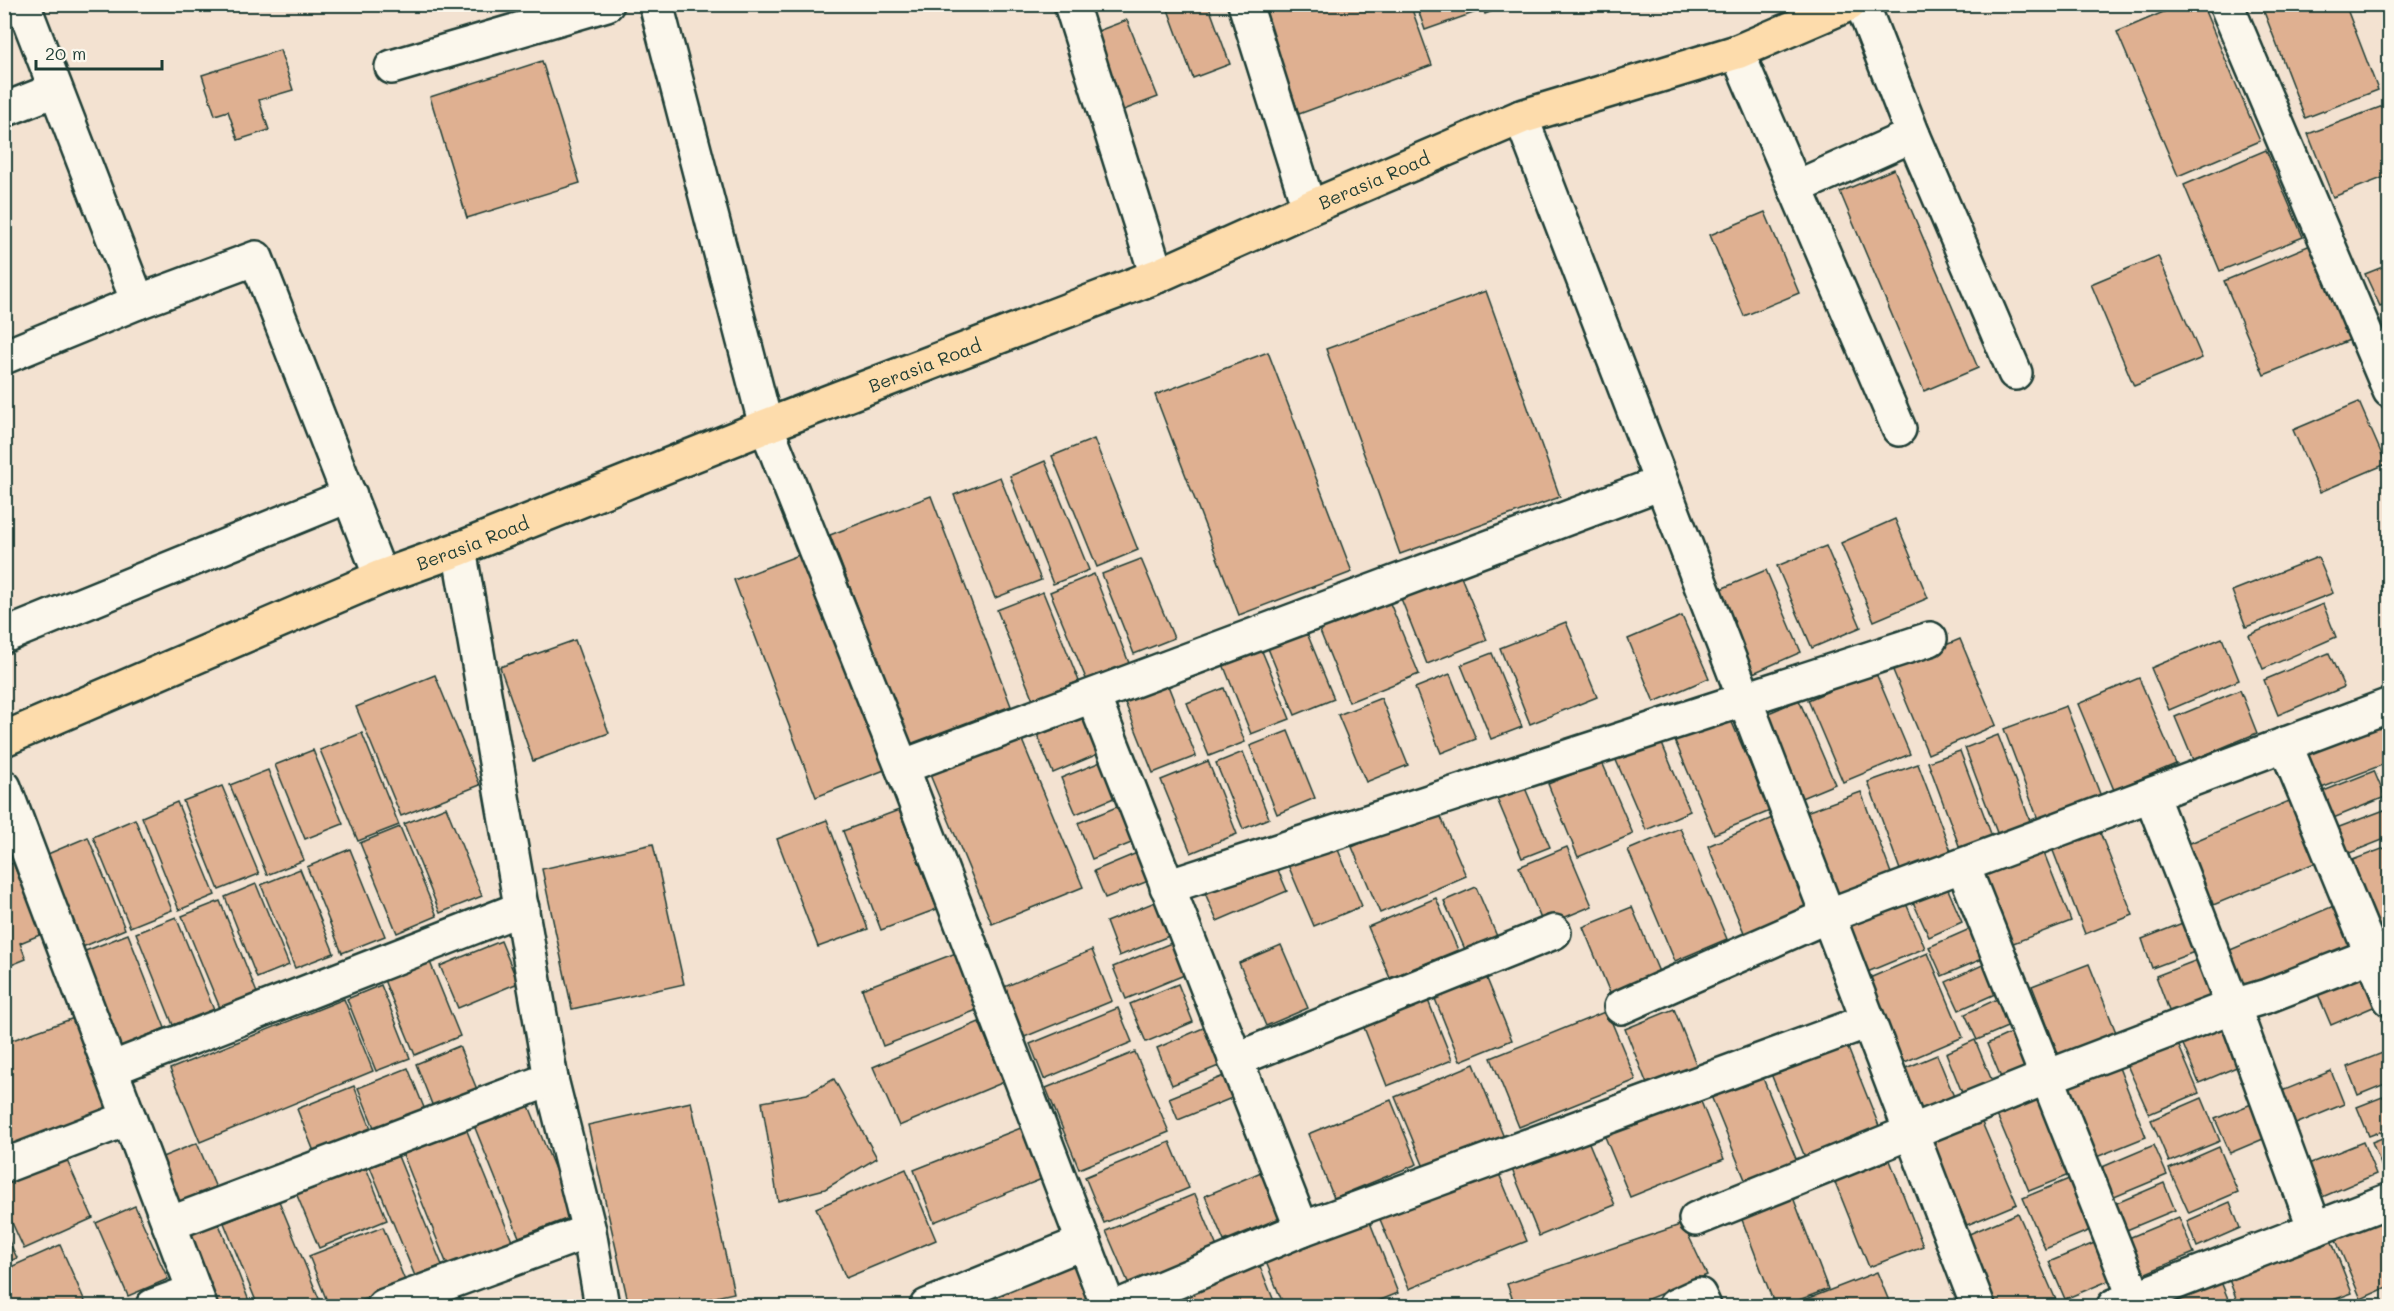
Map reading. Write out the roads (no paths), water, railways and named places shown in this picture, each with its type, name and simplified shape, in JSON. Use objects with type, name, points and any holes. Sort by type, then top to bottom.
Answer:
[{"type":"main road","name":"Berasia Road","points":[[4,739],[381,577],[459,549],[766,426],[1157,276],[1521,117],[1737,52],[1849,4]]},
{"type":"street","points":[[23,4],[138,302]]},
{"type":"street","points":[[392,67],[607,4]]},
{"type":"street","points":[[656,4],[766,426],[902,767],[1108,1306]]},
{"type":"street","points":[[1071,4],[1157,276]]},
{"type":"street","points":[[1245,4],[1309,208]]},
{"type":"street","points":[[1862,4],[1913,135],[2015,373]]},
{"type":"street","points":[[2226,4],[2390,391]]},
{"type":"street","points":[[1737,52],[1899,429]]},
{"type":"street","points":[[4,110],[55,90]]},
{"type":"street","points":[[1521,117],[1978,1306]]},
{"type":"street","points":[[1795,188],[1913,135]]},
{"type":"street","points":[[4,357],[138,302],[256,258],[381,577]]},
{"type":"street","points":[[902,767],[1661,483]]},
{"type":"street","points":[[4,636],[350,495]]},
{"type":"street","points":[[459,549],[551,1079],[589,1231],[602,1306]]},
{"type":"street","points":[[1167,887],[1930,639]]},
{"type":"street","points":[[1093,696],[1302,1229]]},
{"type":"street","points":[[1621,1007],[1827,916],[2390,705]]},
{"type":"street","points":[[2285,744],[2381,950],[2390,999]]},
{"type":"street","points":[[4,787],[197,1298],[153,1306]]},
{"type":"street","points":[[2151,795],[2233,1006],[2315,1229]]},
{"type":"street","points":[[1963,866],[2047,1077],[2124,1302],[2390,1200]]},
{"type":"street","points":[[111,1069],[522,908]]},
{"type":"street","points":[[1235,1060],[1554,932]]},
{"type":"street","points":[[1696,1219],[2047,1077],[2233,1006],[2267,996],[2381,950]]},
{"type":"street","points":[[1119,1306],[1302,1229],[1868,1021]]},
{"type":"street","points":[[169,1224],[551,1079]]},
{"type":"street","points":[[4,1166],[129,1118]]},
{"type":"street","points":[[384,1306],[589,1231]]},
{"type":"street","points":[[927,1306],[1084,1242]]},
{"type":"street","points":[[1675,1306],[1699,1295],[1704,1306]]}]
